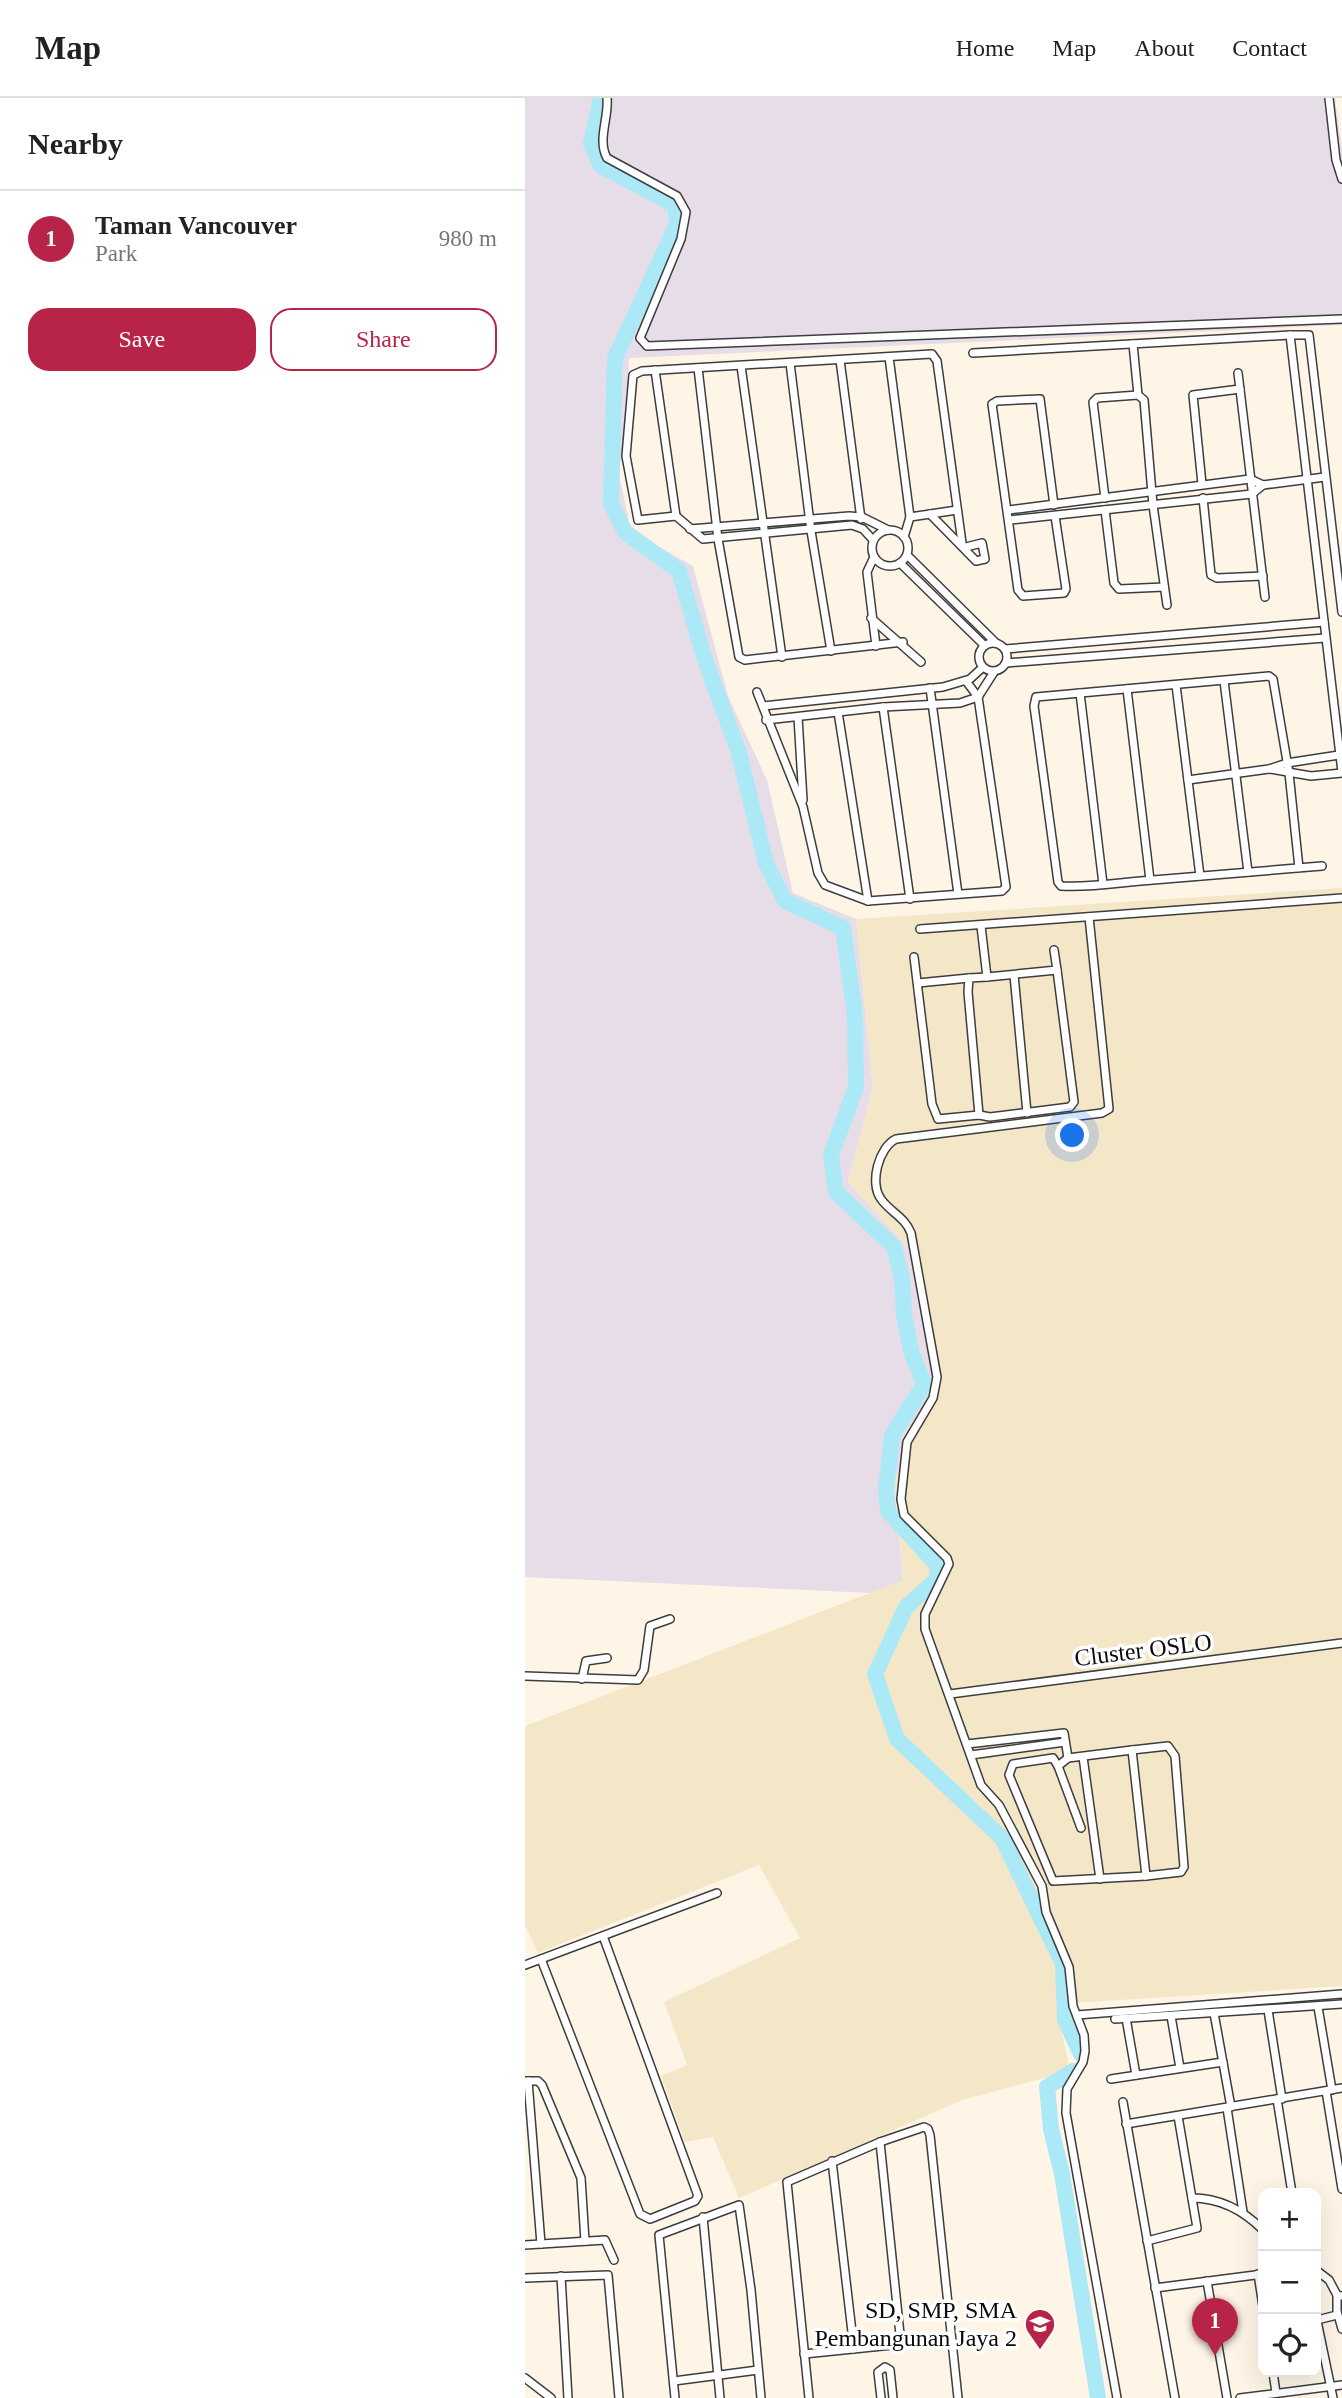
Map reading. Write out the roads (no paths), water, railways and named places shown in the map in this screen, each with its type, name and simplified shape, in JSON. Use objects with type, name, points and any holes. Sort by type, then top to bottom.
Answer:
[{"type":"street","points":[[607,98],[608,117],[603,148],[607,158],[677,196],[686,212],[681,239],[640,338],[647,346],[1342,319]]},
{"type":"street","points":[[1329,98],[1336,160],[1342,179]]},
{"type":"street","points":[[973,354],[1306,333],[1342,612]]},
{"type":"street","points":[[1269,769],[1317,775],[1342,769],[1290,334]]},
{"type":"street","points":[[1133,344],[1138,395]]},
{"type":"street","points":[[676,516],[636,518],[626,462],[632,378],[638,371],[935,356],[964,545],[930,514]]},
{"type":"street","points":[[889,357],[910,517],[904,537],[907,555],[1005,649],[1324,622]]},
{"type":"street","points":[[840,360],[862,517],[858,526]]},
{"type":"street","points":[[790,363],[811,531],[831,651]]},
{"type":"street","points":[[741,366],[761,525],[782,657]]},
{"type":"street","points":[[698,368],[718,539],[739,657],[745,660],[782,657],[903,642]]},
{"type":"street","points":[[655,370],[676,516],[703,539],[858,526],[873,540],[874,556],[867,572],[876,646]]},
{"type":"street","points":[[1238,373],[1265,597]]},
{"type":"street","points":[[1202,484],[1193,395],[1240,389]]},
{"type":"street","points":[[1105,498],[1093,402],[1097,398],[1138,395],[1144,400],[1153,505],[1167,605]]},
{"type":"street","points":[[1054,505],[1040,399],[997,401],[992,404],[1019,593],[1023,596],[1064,593],[1066,589],[1055,516]]},
{"type":"street","points":[[1009,510],[1152,493],[1202,484],[1250,479],[1263,485],[1325,477]]},
{"type":"street","points":[[1010,520],[1252,494],[1263,485]]},
{"type":"street","points":[[1203,498],[1211,575],[1217,578],[1262,576]]},
{"type":"street","points":[[1080,501],[1082,513]]},
{"type":"street","points":[[910,517],[957,510]]},
{"type":"street","points":[[1105,510],[1114,583],[1119,589],[1164,587]]},
{"type":"street","points":[[689,529],[862,517],[888,530],[897,531],[904,537]]},
{"type":"street","points":[[873,540],[879,533],[888,530]]},
{"type":"street","points":[[874,556],[890,566],[900,563],[907,555]]},
{"type":"street","points":[[900,563],[984,645]]},
{"type":"street","points":[[871,618],[903,642],[921,662]]},
{"type":"street","points":[[766,720],[883,707],[960,704],[978,697],[994,672],[1006,663],[1325,638]]},
{"type":"street","points":[[984,645],[996,643]]},
{"type":"street","points":[[982,668],[978,656],[984,645]]},
{"type":"street","points":[[1005,649],[1006,663]]},
{"type":"street","points":[[982,668],[994,672]]},
{"type":"street","points":[[763,706],[930,688],[966,681],[982,668]]},
{"type":"street","points":[[1299,868],[1289,773],[1273,679],[1264,676],[1036,697],[1034,706],[1058,882],[1063,887],[1103,884],[1150,880],[1299,868],[1322,866]]},
{"type":"street","points":[[798,717],[803,807],[820,880],[832,889],[868,901],[1002,891],[1007,884],[978,697],[966,681]]},
{"type":"street","points":[[1224,681],[1248,872]]},
{"type":"street","points":[[1176,685],[1200,876]]},
{"type":"street","points":[[930,688],[958,894]]},
{"type":"street","points":[[1127,689],[1150,880]]},
{"type":"street","points":[[757,692],[803,807]]},
{"type":"street","points":[[1080,693],[1103,884]]},
{"type":"street","points":[[858,696],[860,710]]},
{"type":"street","points":[[813,701],[815,715]]},
{"type":"street","points":[[883,707],[910,898]]},
{"type":"street","points":[[838,712],[868,901]]},
{"type":"street","points":[[1188,780],[1269,769],[1287,763],[1339,755]]},
{"type":"street","points":[[1314,759],[1317,775]]},
{"type":"street","points":[[920,929],[1342,898]]},
{"type":"street","points":[[1089,917],[1109,1109],[1102,1113],[896,1139],[887,1144],[880,1157],[877,1193],[904,1221],[911,1233],[937,1377],[933,1398],[907,1443],[901,1499],[904,1516],[947,1558],[949,1564],[924,1621],[981,1784],[999,1805],[1042,1886],[1046,1912],[1069,1967],[1085,2051],[1083,2062],[1067,2089],[1066,2113],[1117,2398]]},
{"type":"street","points":[[981,926],[987,977]]},
{"type":"street","points":[[914,957],[935,1115],[945,1120],[1070,1107],[1074,1102],[1054,950]]},
{"type":"street","points":[[918,983],[1057,970]]},
{"type":"street","points":[[1014,975],[1027,1113]]},
{"type":"street","points":[[969,978],[969,1016],[979,1115]]},
{"type":"street","points":[[525,1676],[627,1681],[640,1679],[650,1626],[670,1619]]},
{"type":"street","name":"Cluster OSLO","points":[[950,1695],[1342,1643]]},
{"type":"street","points":[[582,1679],[586,1661],[607,1658]]},
{"type":"street","points":[[967,1744],[1064,1732],[1068,1758]]},
{"type":"street","points":[[971,1755],[1065,1742]]},
{"type":"street","points":[[1058,1766],[1068,1758],[1168,1745],[1175,1756],[1184,1867],[1181,1872],[1052,1881],[1009,1775],[1013,1764],[1053,1758],[1081,1828]]},
{"type":"street","points":[[1132,1750],[1146,1876]]},
{"type":"street","points":[[1083,1757],[1100,1879]]},
{"type":"street","points":[[525,1965],[717,1893]]},
{"type":"street","points":[[541,1959],[640,2214],[650,2219],[695,2201],[698,2196],[603,1936]]},
{"type":"street","points":[[1077,2015],[1342,1994]]},
{"type":"street","points":[[1115,2019],[1342,2004]]},
{"type":"street","points":[[1318,2007],[1342,2189]]},
{"type":"street","points":[[1268,2010],[1291,2188]]},
{"type":"street","points":[[1215,2013],[1243,2212]]},
{"type":"street","points":[[1171,2016],[1180,2068]]},
{"type":"street","points":[[1126,2018],[1136,2076]]},
{"type":"street","points":[[1111,2079],[1223,2062]]},
{"type":"street","points":[[541,2244],[526,2081],[539,2081],[581,2178],[585,2241]]},
{"type":"street","points":[[1126,2124],[1342,2088]]},
{"type":"street","points":[[527,2092],[545,2092]]},
{"type":"street","points":[[1123,2102],[1175,2398]]},
{"type":"street","points":[[1147,2241],[1196,2230],[1178,2116]]},
{"type":"street","points":[[809,2398],[787,2184],[793,2177],[918,2128],[929,2130],[958,2398]]},
{"type":"street","points":[[880,2142],[901,2344]]},
{"type":"street","points":[[832,2161],[854,2349]]},
{"type":"street","points":[[1192,2198],[1215,2201],[1243,2212],[1258,2226]]},
{"type":"street","points":[[675,2398],[659,2236],[731,2206],[741,2207],[761,2398]]},
{"type":"street","points":[[703,2217],[720,2398]]},
{"type":"street","points":[[525,2245],[607,2241],[614,2260]]},
{"type":"street","points":[[1155,2288],[1258,2274]]},
{"type":"street","points":[[1321,2274],[1329,2280],[1339,2295],[1337,2315],[1342,2329]]},
{"type":"street","points":[[561,2276],[568,2398]]},
{"type":"street","points":[[525,2278],[609,2276],[619,2398]]},
{"type":"street","points":[[1207,2281],[1227,2398]]},
{"type":"street","points":[[1321,2317],[1337,2315]]},
{"type":"street","points":[[804,2354],[951,2339]]},
{"type":"street","points":[[1321,2341],[1333,2398]]},
{"type":"street","points":[[881,2398],[878,2372],[881,2367],[890,2370],[894,2398]]},
{"type":"street","points":[[674,2381],[758,2370]]},
{"type":"street","points":[[1274,2377],[1276,2393]]},
{"type":"street","points":[[525,2378],[551,2398]]},
{"type":"street","points":[[880,2387],[892,2385]]},
{"type":"street","points":[[1241,2398],[1342,2385]]},
{"type":"waterway","points":[[601,98],[591,144],[601,166],[675,205],[677,224],[615,358],[611,504],[625,532],[679,571],[706,663],[738,750],[766,863],[785,901],[843,928],[855,1016],[856,1087],[831,1155],[836,1192],[894,1247],[902,1279],[904,1315],[911,1351],[924,1384],[892,1436],[886,1490],[888,1511],[938,1566],[937,1579],[906,1607],[875,1674],[897,1739],[1002,1838],[1063,1964],[1065,2020],[1081,2054]]},
{"type":"waterway","points":[[1073,2071],[1047,2087],[1051,2129],[1062,2174],[1098,2398]]},
{"type":"place","name":"SD, SMP, SMA Pembangunan Jaya 2","points":[[1040,2351]]},
{"type":"place","name":"Taman Vancouver","points":[[1215,2356]]}]
